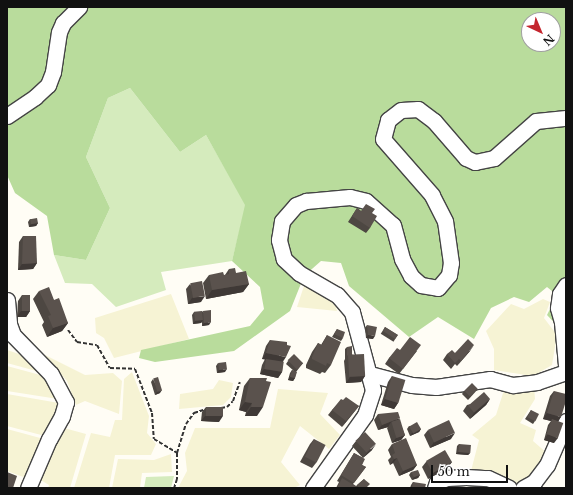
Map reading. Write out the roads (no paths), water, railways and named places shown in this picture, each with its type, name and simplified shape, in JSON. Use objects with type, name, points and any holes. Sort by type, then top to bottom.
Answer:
[{"type":"street","points":[[7,116],[36,97],[48,84],[53,72],[59,32],[63,23],[79,7]]},
{"type":"street","points":[[316,487],[367,410],[373,390],[370,374],[352,312],[347,304],[337,295],[299,274],[284,259],[280,250],[280,230],[289,212],[306,201],[325,198],[354,197],[366,201],[393,225],[402,259],[411,276],[421,285],[438,288],[444,284],[449,275],[451,263],[445,221],[432,195],[383,140],[388,120],[401,110],[418,109],[434,121],[466,158],[475,162],[494,158],[536,121],[566,118]]},
{"type":"street","points":[[566,285],[560,294],[558,308],[562,322],[566,365]]},
{"type":"street","points":[[7,300],[9,324],[13,335],[51,374],[66,402],[62,416],[49,439],[28,488]]},
{"type":"street","points":[[370,374],[412,385],[436,387],[490,379],[513,385],[537,382],[566,372]]},
{"type":"street","points":[[523,488],[534,482],[547,465],[566,421]]},
{"type":"street","points":[[435,488],[437,482],[447,478],[466,477],[488,478],[509,488]]}]
